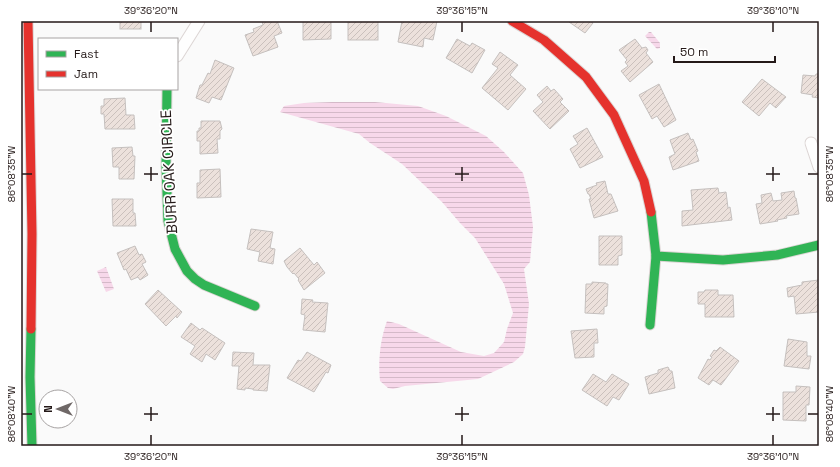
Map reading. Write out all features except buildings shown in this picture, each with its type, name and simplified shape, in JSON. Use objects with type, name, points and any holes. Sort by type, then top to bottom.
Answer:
[{"type":"street","points":[[28,21],[32,234],[26,377],[32,446]]},
{"type":"street","points":[[178,54],[199,21]]},
{"type":"street","points":[[512,21],[544,40],[586,77],[614,115],[644,181],[652,217],[656,256],[650,325]]},
{"type":"street","name":"BURR OAK CIRCLE","points":[[167,90],[167,201],[168,221],[174,249],[187,271],[195,279],[204,285],[255,306]]},
{"type":"street","points":[[811,143],[819,167]]},
{"type":"street","points":[[656,256],[723,260],[777,255],[819,245]]},
{"type":"shaded area","points":[[651,32],[660,43],[660,48],[657,49],[645,36]]},
{"type":"shaded area","points":[[375,102],[418,106],[446,116],[486,136],[504,152],[523,173],[529,195],[533,227],[530,262],[524,269],[529,304],[525,347],[523,354],[514,362],[478,379],[405,386],[393,389],[388,388],[380,381],[380,351],[387,321],[399,324],[461,352],[484,356],[494,353],[504,342],[513,313],[504,284],[475,238],[442,202],[402,164],[359,134],[280,112],[284,106],[304,103]]},
{"type":"shaded area","points":[[106,267],[114,289],[106,292],[97,271]]},
{"type":"traffic: fast","points":[[167,90],[166,166],[168,221],[175,249],[187,271],[195,279],[204,285],[255,306]]},
{"type":"traffic: fast","points":[[650,325],[656,256],[651,212]]},
{"type":"traffic: fast","points":[[656,256],[723,260],[777,255],[819,245]]},
{"type":"traffic: fast","points":[[31,329],[30,377],[32,446]]},
{"type":"traffic: jam","points":[[28,21],[32,234],[31,329]]},
{"type":"traffic: jam","points":[[512,21],[544,40],[586,77],[614,115],[644,181],[651,212]]}]
